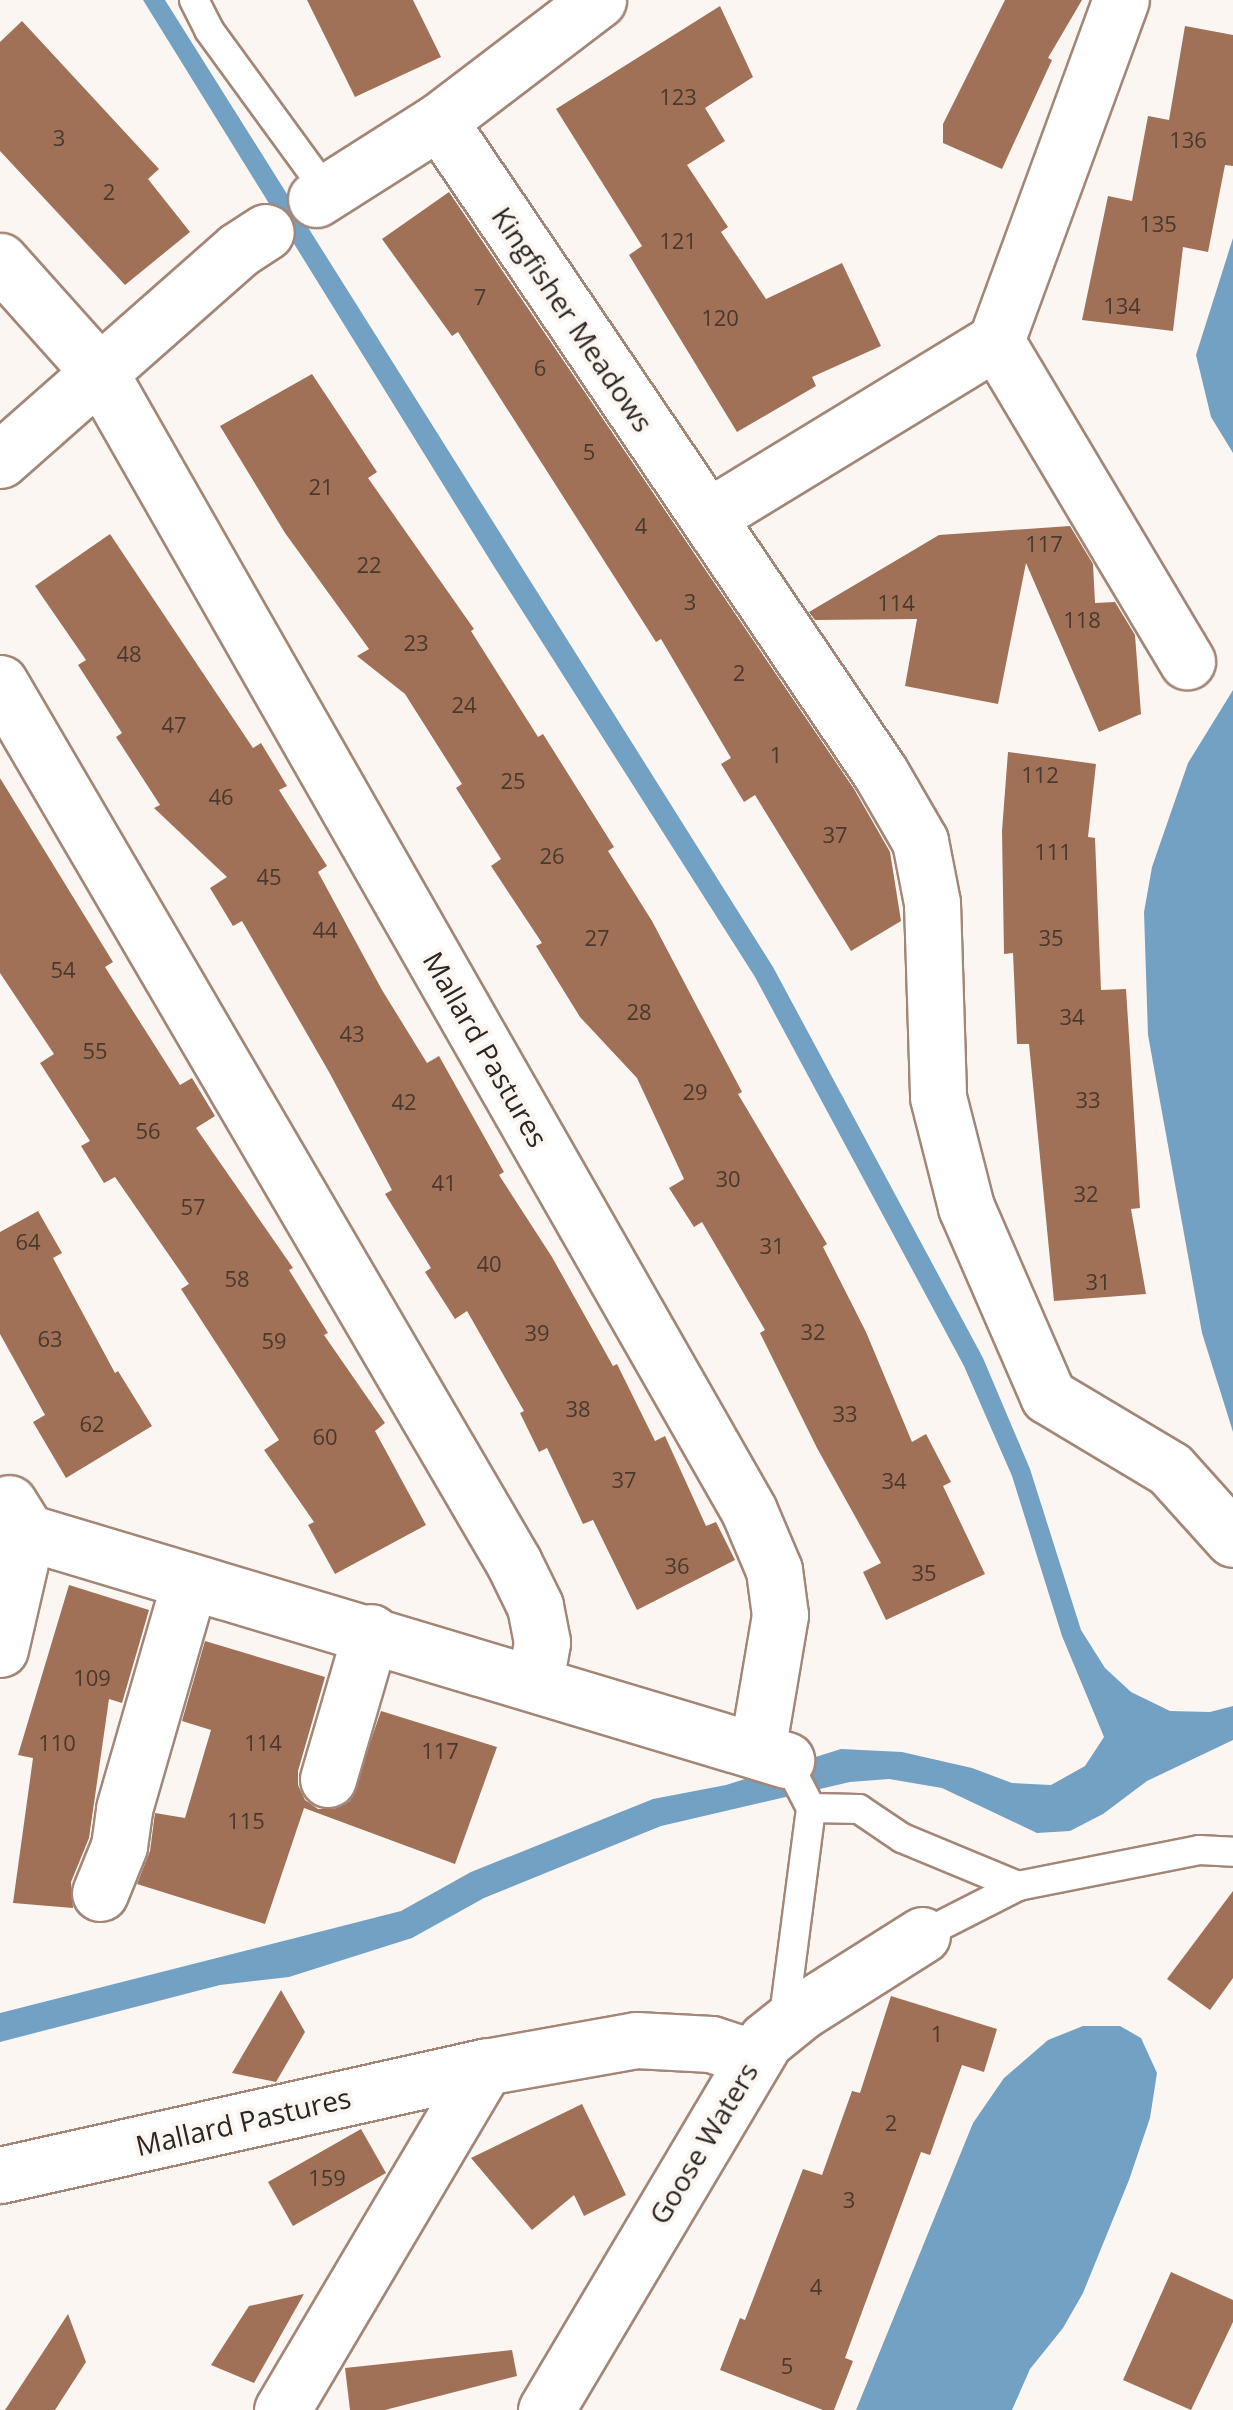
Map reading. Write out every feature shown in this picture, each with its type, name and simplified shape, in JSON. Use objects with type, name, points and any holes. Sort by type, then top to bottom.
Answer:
[{"type":"street","points":[[0,460],[238,250],[439,122],[547,18],[598,0]]},
{"type":"street","points":[[708,517],[996,341],[1121,0]]},
{"type":"street","name":"Kingfisher Meadows","points":[[439,122],[888,786],[920,842],[932,902],[938,1097],[966,1208],[1048,1396],[1170,1469],[1233,1539]]},
{"type":"street","name":"Mallard Pastures","points":[[0,260],[100,372],[749,1512],[774,1570],[790,1780]]},
{"type":"street","points":[[996,341],[1187,661]]},
{"type":"street","points":[[0,683],[514,1563],[536,1606],[542,1642],[536,1683]]},
{"type":"street","points":[[0,1649],[9,1514],[190,1581],[536,1683],[790,1780]]},
{"type":"street","points":[[100,1893],[118,1846],[124,1809],[190,1581]]},
{"type":"street","points":[[328,1779],[370,1632]]},
{"type":"street","name":"Goose Waters","points":[[546,2410],[768,2042],[922,1935]]},
{"type":"street","name":"Mallard Pastures","points":[[0,2175],[486,2067],[636,2040],[768,2042]]},
{"type":"street","points":[[282,2410],[486,2067]]},
{"type":"lane","points":[[194,0],[299,211]]},
{"type":"lane","points":[[768,2042],[788,1952],[790,1780],[858,1809],[902,1838],[1018,1886]]},
{"type":"lane","points":[[922,1935],[1018,1886],[1199,1850],[1233,1852]]},
{"type":"water","points":[[143,0],[165,0],[773,967],[983,1358],[1030,1469],[1081,1630],[1105,1668],[1131,1692],[1170,1711],[1210,1712],[1233,1706],[1233,1740],[1147,1781],[1103,1814],[1070,1831],[1037,1833],[942,1788],[889,1779],[850,1782],[661,1826],[484,1898],[412,1938],[289,1977],[220,1985],[0,2042],[0,2013],[401,1911],[471,1872],[653,1799],[726,1785],[841,1749],[902,1752],[972,1768],[1012,1783],[1051,1785],[1085,1766],[1104,1737],[1062,1636],[1012,1476],[964,1366],[755,977],[493,565]]},
{"type":"water","points":[[1233,238],[1233,453],[1211,417],[1196,355]]},
{"type":"water","points":[[1233,690],[1233,1432],[1202,1333],[1148,1035],[1144,912],[1152,867],[1188,763]]},
{"type":"water","points":[[1083,2026],[1120,2026],[1141,2038],[1157,2073],[1150,2118],[1129,2180],[1083,2293],[1063,2328],[1030,2369],[1012,2410],[856,2410],[973,2123],[1004,2078],[1048,2040]]},
{"type":"building","points":[[307,0],[413,0],[441,57],[355,97]]},
{"type":"building","points":[[1005,0],[1082,0],[1048,58],[1052,60],[1002,169],[943,143],[943,124]]},
{"type":"building","points":[[720,6],[753,77],[705,108],[725,141],[687,165],[728,227],[721,232],[766,299],[842,263],[881,346],[812,377],[816,386],[737,432],[629,255],[642,246],[556,109]]},
{"type":"building","points":[[22,21],[159,169],[148,179],[190,232],[125,285],[0,151],[0,42]]},
{"type":"building","points":[[1185,26],[1233,35],[1233,166],[1225,165],[1208,252],[1183,247],[1173,331],[1082,320],[1108,196],[1132,201],[1148,116],[1169,120]]},
{"type":"building","points":[[449,192],[854,789],[890,852],[901,921],[851,951],[755,795],[744,802],[721,764],[731,758],[661,639],[656,642],[458,332],[452,336],[382,239]]},
{"type":"building","points":[[312,374],[377,472],[368,478],[474,629],[471,631],[538,737],[543,734],[614,847],[608,851],[652,921],[742,1092],[738,1094],[827,1244],[823,1247],[866,1332],[912,1442],[926,1434],[951,1482],[943,1486],[985,1574],[886,1620],[863,1572],[881,1563],[817,1448],[760,1333],[765,1330],[702,1222],[694,1227],[669,1188],[684,1179],[637,1078],[580,1017],[536,946],[542,943],[491,866],[501,859],[456,788],[462,784],[405,694],[357,656],[369,649],[285,533],[220,426]]},
{"type":"building","points":[[1070,526],[1093,564],[1095,603],[1115,602],[1135,635],[1141,714],[1099,732],[1026,563],[998,704],[905,686],[917,619],[815,620],[809,612],[939,535]]},
{"type":"building","points":[[110,534],[253,748],[261,743],[287,786],[279,790],[327,866],[318,872],[382,990],[427,1063],[439,1056],[504,1172],[499,1175],[552,1257],[613,1366],[617,1364],[655,1441],[665,1436],[706,1526],[716,1522],[735,1560],[637,1610],[593,1520],[583,1524],[547,1448],[539,1452],[520,1413],[524,1411],[467,1311],[455,1319],[425,1272],[431,1268],[385,1194],[392,1190],[329,1072],[242,921],[233,926],[210,888],[227,877],[154,808],[160,805],[116,737],[122,733],[78,665],[86,660],[35,586]]},
{"type":"building","points":[[1008,752],[1096,764],[1088,837],[1095,838],[1101,990],[1126,989],[1140,1208],[1131,1209],[1146,1294],[1054,1301],[1029,1044],[1017,1044],[1013,953],[1004,954],[1002,831]]},
{"type":"building","points":[[0,778],[113,962],[105,967],[180,1085],[192,1078],[215,1116],[196,1128],[293,1268],[289,1270],[328,1333],[324,1335],[385,1423],[375,1431],[426,1525],[335,1574],[308,1525],[314,1522],[264,1450],[279,1440],[181,1289],[189,1284],[115,1177],[104,1183],[81,1146],[90,1141],[40,1063],[54,1054],[0,973]]},
{"type":"building","points":[[38,1211],[62,1253],[53,1258],[115,1373],[118,1371],[152,1426],[66,1478],[33,1422],[45,1415],[0,1334],[0,1232]]},
{"type":"building","points":[[69,1585],[149,1610],[122,1703],[109,1699],[89,1838],[71,1882],[73,1908],[13,1903],[33,1758],[18,1755]]},
{"type":"building","points":[[205,1641],[325,1677],[298,1771],[298,1785],[305,1800],[318,1809],[334,1809],[350,1801],[381,1711],[497,1747],[455,1864],[304,1808],[265,1924],[137,1884],[150,1851],[155,1813],[185,1818],[211,1730],[182,1721]]},
{"type":"building","points":[[1233,1891],[1233,1978],[1210,2010],[1167,1979]]},
{"type":"building","points":[[281,1990],[305,2032],[276,2082],[232,2073]]},
{"type":"building","points":[[891,1996],[997,2029],[984,2072],[962,2065],[930,2155],[921,2152],[845,2358],[853,2361],[834,2410],[823,2410],[720,2370],[740,2318],[745,2320],[803,2169],[822,2175],[852,2091],[860,2093]]},
{"type":"building","points":[[582,2104],[626,2195],[584,2216],[574,2195],[532,2230],[471,2158]]},
{"type":"building","points":[[361,2129],[386,2173],[293,2226],[268,2182]]},
{"type":"building","points":[[1171,2272],[1233,2300],[1233,2322],[1191,2410],[1123,2380]]},
{"type":"building","points":[[304,2294],[254,2383],[211,2365],[249,2306]]},
{"type":"building","points":[[68,2314],[86,2362],[55,2410],[5,2410]]},
{"type":"building","points":[[512,2350],[517,2376],[385,2410],[350,2410],[345,2368]]}]
